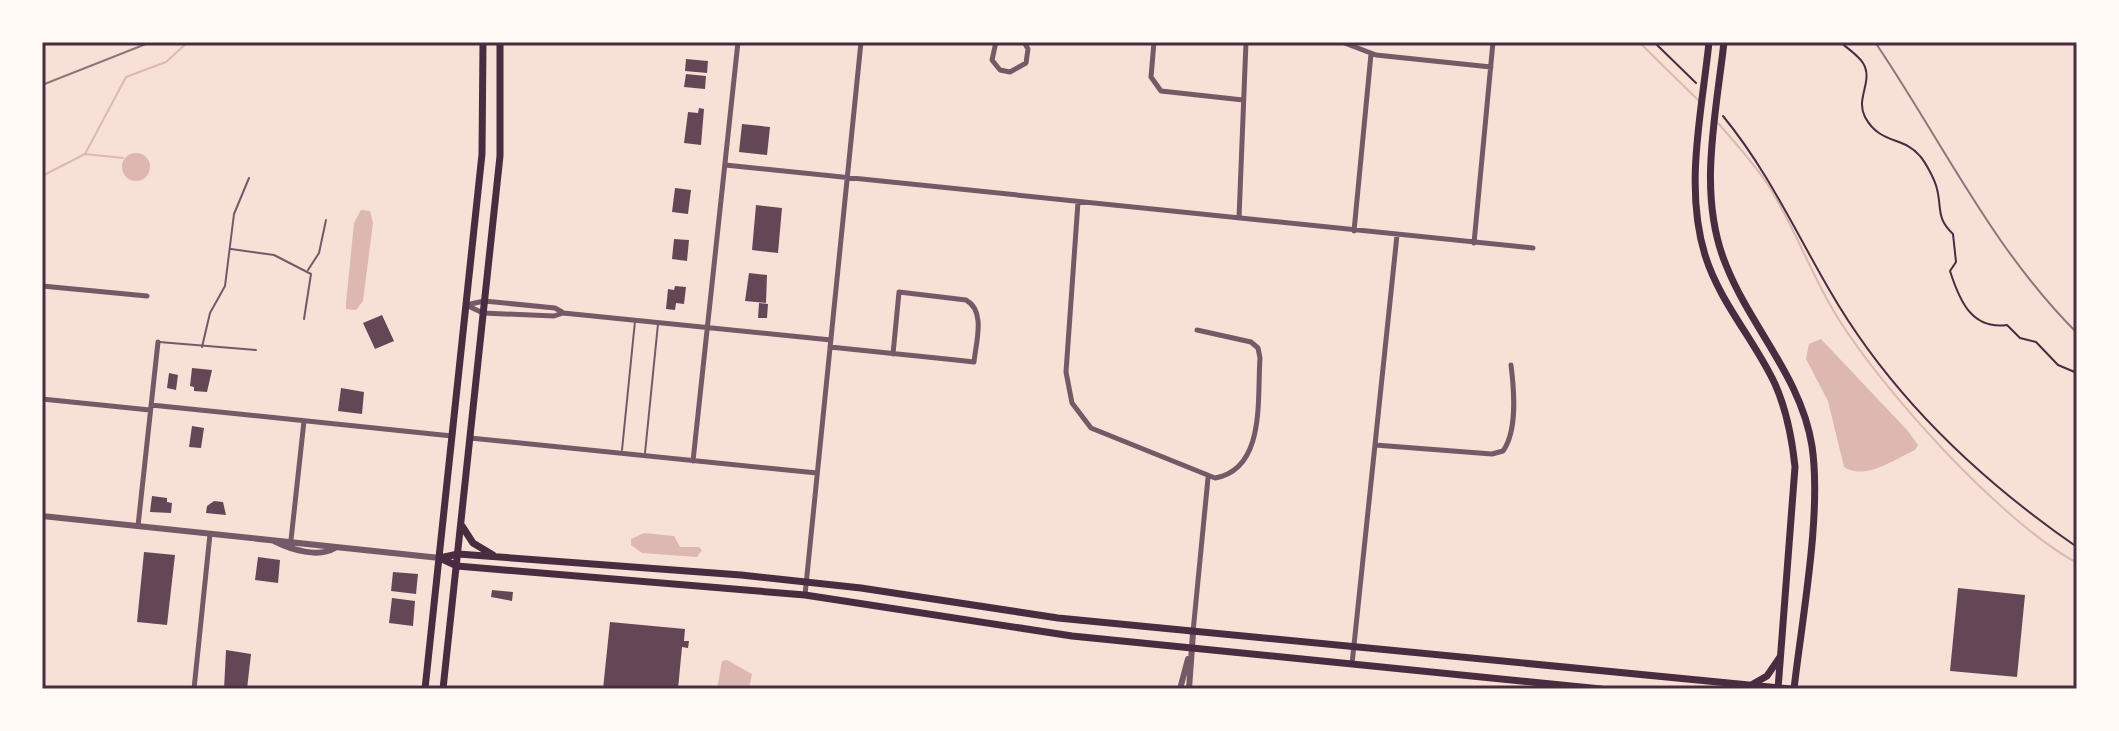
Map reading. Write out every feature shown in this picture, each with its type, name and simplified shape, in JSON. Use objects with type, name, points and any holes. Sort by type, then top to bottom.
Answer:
[{"type":"main road","points":[[425,689],[482,154],[483,42]]},
{"type":"main road","points":[[443,689],[500,156],[500,42]]},
{"type":"main road","points":[[1709,42],[1695,203],[1705,254],[1720,292],[1775,384],[1792,437],[1795,467],[1778,688]]},
{"type":"main road","points":[[440,558],[458,554],[494,556],[806,581],[1058,618],[1193,633],[1793,689],[1814,470],[1807,423],[1786,372],[1738,292],[1720,251],[1711,199],[1724,42]]},
{"type":"main road","points":[[482,154],[500,156]]},
{"type":"main road","points":[[461,523],[473,543],[494,556]]},
{"type":"main road","points":[[1789,541],[1809,543]]},
{"type":"main road","points":[[440,558],[457,566],[805,595],[1059,634],[1601,689]]},
{"type":"main road","points":[[1752,685],[1767,676],[1781,655]]},
{"type":"street","points":[[693,461],[738,42]]},
{"type":"street","points":[[805,595],[861,42]]},
{"type":"street","points":[[996,42],[992,60],[1000,70],[1010,72],[1026,63],[1028,49],[1024,42]]},
{"type":"street","points":[[1154,42],[1151,77],[1161,91],[1243,100]]},
{"type":"street","points":[[1239,218],[1246,42]]},
{"type":"street","points":[[1342,42],[1371,54],[1491,67]]},
{"type":"street","points":[[1474,243],[1493,42]]},
{"type":"street","points":[[1354,231],[1371,54]]},
{"type":"street","points":[[725,165],[1533,248]]},
{"type":"street","points":[[1078,202],[1066,372],[1072,403],[1091,428],[1208,478],[1233,473],[1250,452],[1260,358],[1258,348],[1251,342],[1197,330]]},
{"type":"street","points":[[1352,664],[1397,235]]},
{"type":"street","points":[[42,286],[147,296]]},
{"type":"street","points":[[466,305],[483,313],[554,316],[563,313],[707,327],[893,354],[974,362],[978,313],[974,304],[966,300],[899,292],[893,354]]},
{"type":"street","points":[[466,305],[484,301],[555,308],[563,313]]},
{"type":"street","points":[[138,526],[158,342]]},
{"type":"street","points":[[1375,445],[1492,454],[1503,451],[1509,443],[1514,390],[1511,365]]},
{"type":"street","points":[[42,399],[453,436]]},
{"type":"street","points":[[291,540],[304,421]]},
{"type":"street","points":[[470,438],[817,473]]},
{"type":"street","points":[[1189,689],[1208,478]]},
{"type":"street","points":[[42,516],[440,558]]},
{"type":"street","points":[[194,689],[210,534]]},
{"type":"street","points":[[272,540],[291,549],[326,553],[335,548]]},
{"type":"street","points":[[1180,689],[1192,647]]},
{"type":"lane","points":[[202,347],[210,313],[225,286],[234,214],[249,178]]},
{"type":"lane","points":[[308,271],[319,253],[326,220]]},
{"type":"lane","points":[[230,249],[274,255],[308,271],[311,280],[304,319]]},
{"type":"lane","points":[[622,453],[635,320]]},
{"type":"lane","points":[[645,456],[658,323]]},
{"type":"lane","points":[[158,342],[256,350]]},
{"type":"path","points":[[1654,42],[1702,90]]},
{"type":"path","points":[[1840,42],[1863,62],[1868,78],[1861,100],[1864,115],[1879,136],[1911,148],[1920,156],[1938,190],[1937,206],[1941,223],[1953,234],[1956,262],[1950,271],[1961,303],[1973,317],[1998,326],[2007,325],[2020,338],[2036,342],[2058,365],[2077,373]]},
{"type":"path","points":[[1721,113],[1774,185],[1831,293],[1901,390],[1947,442],[1995,486],[2077,547]]},
{"type":"shaded area","points":[[136,153],[146,157],[150,167],[146,177],[136,181],[126,177],[122,167],[126,157]]},
{"type":"shaded area","points":[[361,210],[370,211],[373,223],[363,301],[356,310],[346,309],[354,223]]},
{"type":"shaded area","points":[[1821,339],[1908,431],[1918,445],[1915,450],[1870,470],[1852,471],[1844,467],[1828,401],[1806,359],[1809,344]]},
{"type":"shaded area","points":[[644,533],[674,536],[680,547],[699,547],[702,550],[697,557],[642,553],[631,545],[631,539]]},
{"type":"shaded area","points":[[727,660],[752,674],[749,689],[717,689],[722,661]]},
{"type":"building","points":[[686,59],[708,61],[707,73],[685,71]]},
{"type":"building","points":[[686,74],[706,76],[705,89],[684,87]]},
{"type":"building","points":[[699,108],[704,109],[701,145],[684,143],[688,112],[698,113]]},
{"type":"building","points":[[742,124],[770,127],[767,155],[739,152]]},
{"type":"building","points":[[675,188],[691,190],[688,214],[672,212]]},
{"type":"building","points":[[756,205],[782,208],[778,253],[752,250]]},
{"type":"building","points":[[674,239],[689,240],[687,261],[672,259]]},
{"type":"building","points":[[749,273],[767,275],[766,303],[745,301]]},
{"type":"building","points":[[675,286],[686,287],[684,304],[676,303],[675,310],[666,309],[668,289],[674,290]]},
{"type":"building","points":[[759,303],[768,304],[767,318],[758,318]]},
{"type":"building","points":[[382,315],[394,341],[375,349],[363,323]]},
{"type":"building","points":[[192,368],[212,370],[207,392],[194,391],[194,387],[190,386]]},
{"type":"building","points":[[169,373],[178,375],[176,390],[167,388]]},
{"type":"building","points":[[341,388],[364,392],[362,414],[338,411]]},
{"type":"building","points":[[192,426],[204,428],[201,448],[189,447]]},
{"type":"building","points":[[152,496],[167,498],[167,502],[172,503],[171,513],[150,512]]},
{"type":"building","points":[[214,501],[223,502],[226,515],[206,513],[207,506]]},
{"type":"building","points":[[144,552],[175,555],[167,625],[137,622]]},
{"type":"building","points":[[258,557],[280,560],[278,583],[255,580]]},
{"type":"building","points":[[393,572],[418,574],[416,594],[391,591]]},
{"type":"building","points":[[1958,588],[2025,595],[2017,677],[1950,671]]},
{"type":"building","points":[[492,590],[513,592],[512,601],[491,597]]},
{"type":"building","points":[[392,598],[415,601],[413,626],[389,623]]},
{"type":"building","points":[[610,622],[685,629],[684,641],[689,641],[688,648],[682,647],[678,689],[603,689]]},
{"type":"building","points":[[226,650],[251,654],[247,689],[224,689]]},
{"type":"waterway","points":[[85,154],[126,77],[166,62],[188,42]]},
{"type":"waterway","points":[[1639,42],[1698,100]]},
{"type":"waterway","points":[[1718,123],[1768,185],[1833,310],[1879,376],[1978,485],[2046,543],[2077,563]]},
{"type":"waterway","points":[[42,176],[85,154],[123,158]]},
{"type":"railway","points":[[42,85],[151,42]]},
{"type":"railway","points":[[1875,42],[1993,229],[2046,300],[2077,333]]}]
